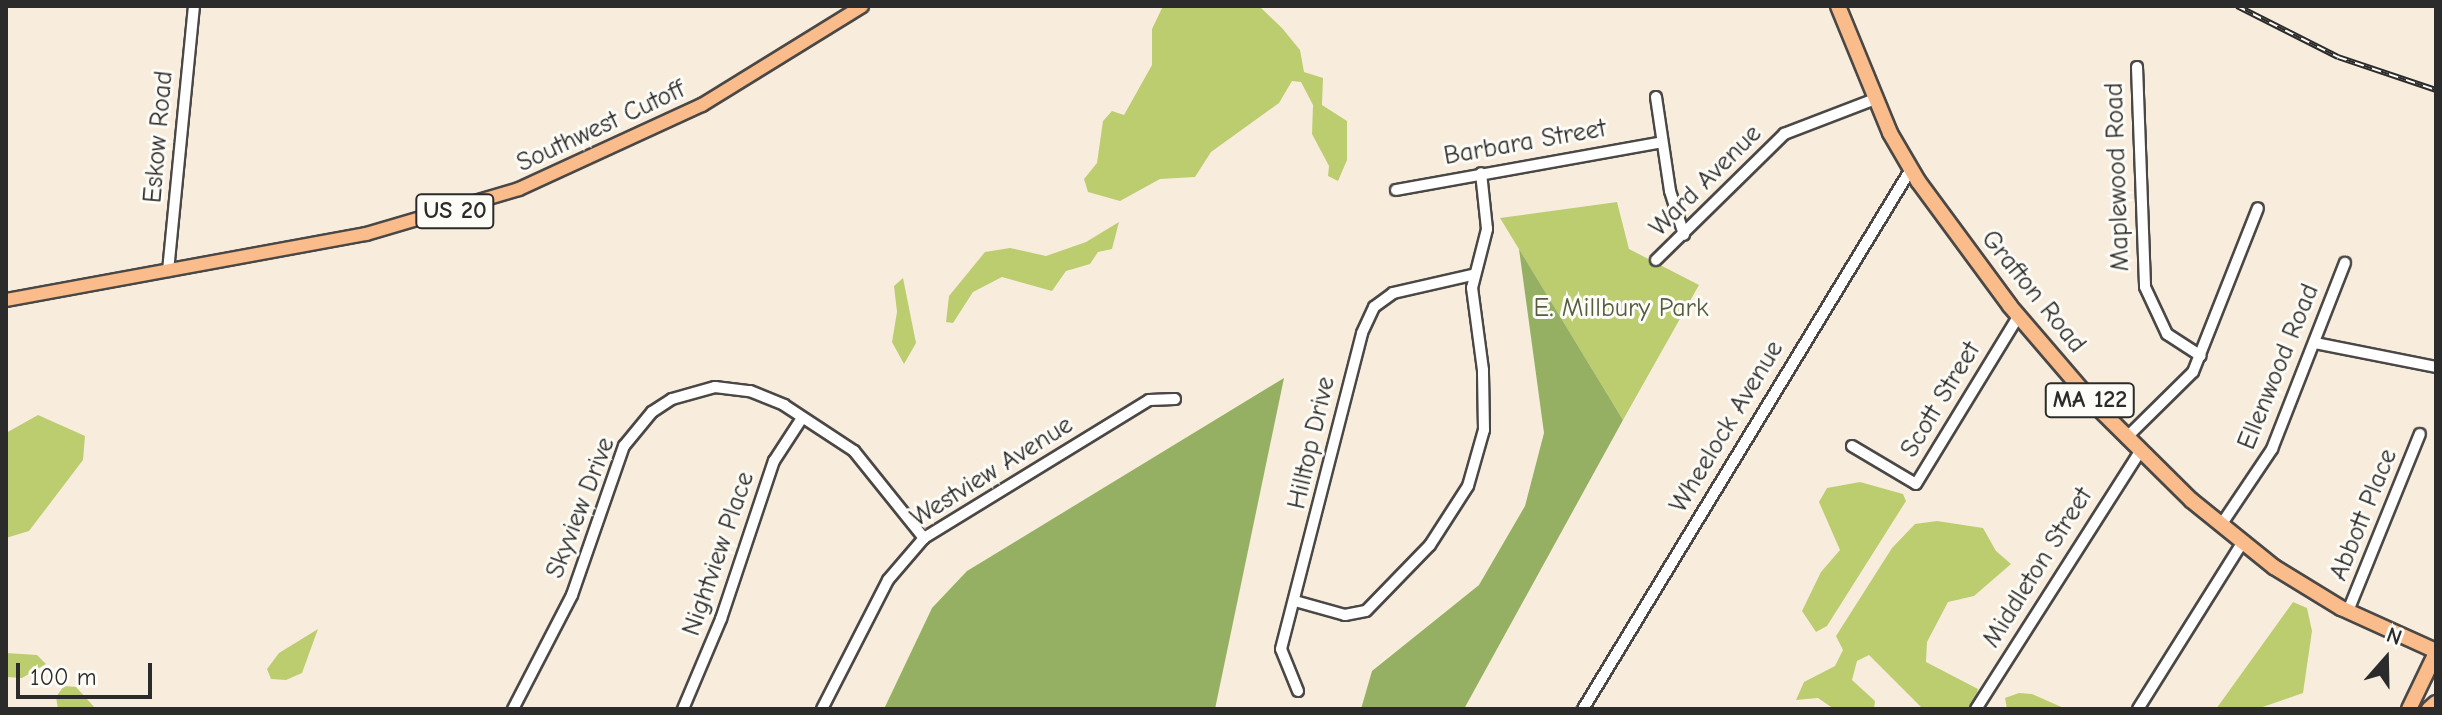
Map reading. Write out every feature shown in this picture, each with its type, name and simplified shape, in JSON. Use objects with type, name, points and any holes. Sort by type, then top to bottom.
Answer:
[{"type":"highway","name":"Grafton Road","points":[[1838,6],[1875,99],[1911,169],[2018,317],[2126,438],[2242,543],[2348,611],[2436,652]]},
{"type":"highway","points":[[2409,709],[2436,652]]},
{"type":"highway","points":[[2419,709],[2436,661]]},
{"type":"highway","points":[[2429,709],[2436,703]]},
{"type":"main road","name":"Southwest Cutoff","points":[[6,300],[366,234],[519,189],[702,105],[862,6]]},
{"type":"street","name":"Eskow Road","points":[[168,271],[194,6]]},
{"type":"street","name":"Maplewood Road","points":[[2137,67],[2145,287],[2167,334],[2201,356]]},
{"type":"street","points":[[1656,97],[1662,142],[1684,235]]},
{"type":"street","name":"Ward Avenue","points":[[1656,260],[1784,134],[1875,99]]},
{"type":"street","name":"Barbara Street","points":[[1396,190],[1662,142]]},
{"type":"street","name":"Wheelock Avenue","points":[[1583,709],[1911,169]]},
{"type":"street","points":[[1295,601],[1345,615],[1366,611],[1408,571],[1459,504],[1484,430],[1472,275],[1487,229],[1481,173]]},
{"type":"street","points":[[2126,438],[2168,401],[2201,356],[2258,208]]},
{"type":"street","name":"Ellenwood Road","points":[[2221,525],[2272,449],[2345,263]]},
{"type":"street","name":"Hilltop Drive","points":[[1298,691],[1281,649],[1369,317],[1386,297],[1401,289],[1472,275]]},
{"type":"street","name":"Scott Street","points":[[1852,446],[1916,484],[2018,317]]},
{"type":"street","points":[[2315,343],[2436,367]]},
{"type":"street","name":"Skyview Drive","points":[[513,709],[572,595],[618,458],[645,419],[672,399],[715,387],[750,391],[802,418],[854,451],[924,538]]},
{"type":"street","name":"Westview Avenue","points":[[822,709],[888,580],[924,538],[1149,400],[1175,399]]},
{"type":"street","name":"Nightview Place","points":[[683,709],[721,619],[774,461],[802,418]]},
{"type":"street","name":"Abbott Place","points":[[2348,611],[2420,434]]},
{"type":"street","name":"Middleton Street","points":[[1976,709],[2140,452]]},
{"type":"street","points":[[2138,709],[2242,543]]},
{"type":"green space","points":[[1163,6],[1259,6],[1282,28],[1300,50],[1304,72],[1323,78],[1322,105],[1347,121],[1347,160],[1338,181],[1328,176],[1329,166],[1312,134],[1313,105],[1301,82],[1292,81],[1279,103],[1211,152],[1195,177],[1160,179],[1120,201],[1088,192],[1084,179],[1097,163],[1103,121],[1112,111],[1124,115],[1152,65],[1152,29]]},
{"type":"green space","name":"E. Millbury Park","points":[[1617,202],[1629,249],[1699,285],[1623,420],[1500,218]]},
{"type":"green space","points":[[1119,222],[1112,249],[1098,252],[1090,264],[1066,271],[1052,291],[1002,277],[973,292],[953,323],[946,322],[949,296],[985,252],[1010,248],[1046,256],[1086,242]]},
{"type":"green space","points":[[1519,249],[1623,420],[1464,709],[1361,709],[1372,671],[1479,585],[1525,506],[1544,433]]},
{"type":"green space","points":[[903,278],[916,343],[904,364],[892,342],[897,312],[894,286]]},
{"type":"green space","points":[[1284,378],[1215,709],[884,709],[932,608],[967,571]]},
{"type":"green space","points":[[38,415],[85,436],[83,460],[29,531],[6,538],[6,433]]},
{"type":"green space","points":[[1860,482],[1903,494],[1906,501],[1827,626],[1816,632],[1802,611],[1821,572],[1840,550],[1819,502],[1827,488]]},
{"type":"green space","points":[[1937,521],[1983,528],[1996,551],[2011,564],[1974,596],[1948,602],[1927,642],[1926,662],[1978,689],[1973,709],[1923,709],[1869,655],[1857,661],[1852,680],[1875,701],[1874,709],[1834,709],[1818,698],[1796,700],[1804,682],[1835,666],[1843,650],[1836,636],[1892,548],[1915,524]]},
{"type":"green space","points":[[2293,602],[2307,608],[2312,631],[2303,693],[2257,709],[2216,709]]},
{"type":"green space","points":[[318,629],[302,673],[286,680],[271,679],[267,669],[279,653]]},
{"type":"green space","points":[[6,653],[37,655],[46,664],[22,678],[6,677]]},
{"type":"green space","points":[[64,686],[76,687],[96,709],[58,709],[56,697]]},
{"type":"green space","points":[[2019,693],[2032,694],[2066,709],[2007,709],[2005,698]]},
{"type":"railway","points":[[2237,6],[2338,57],[2436,90]]}]
